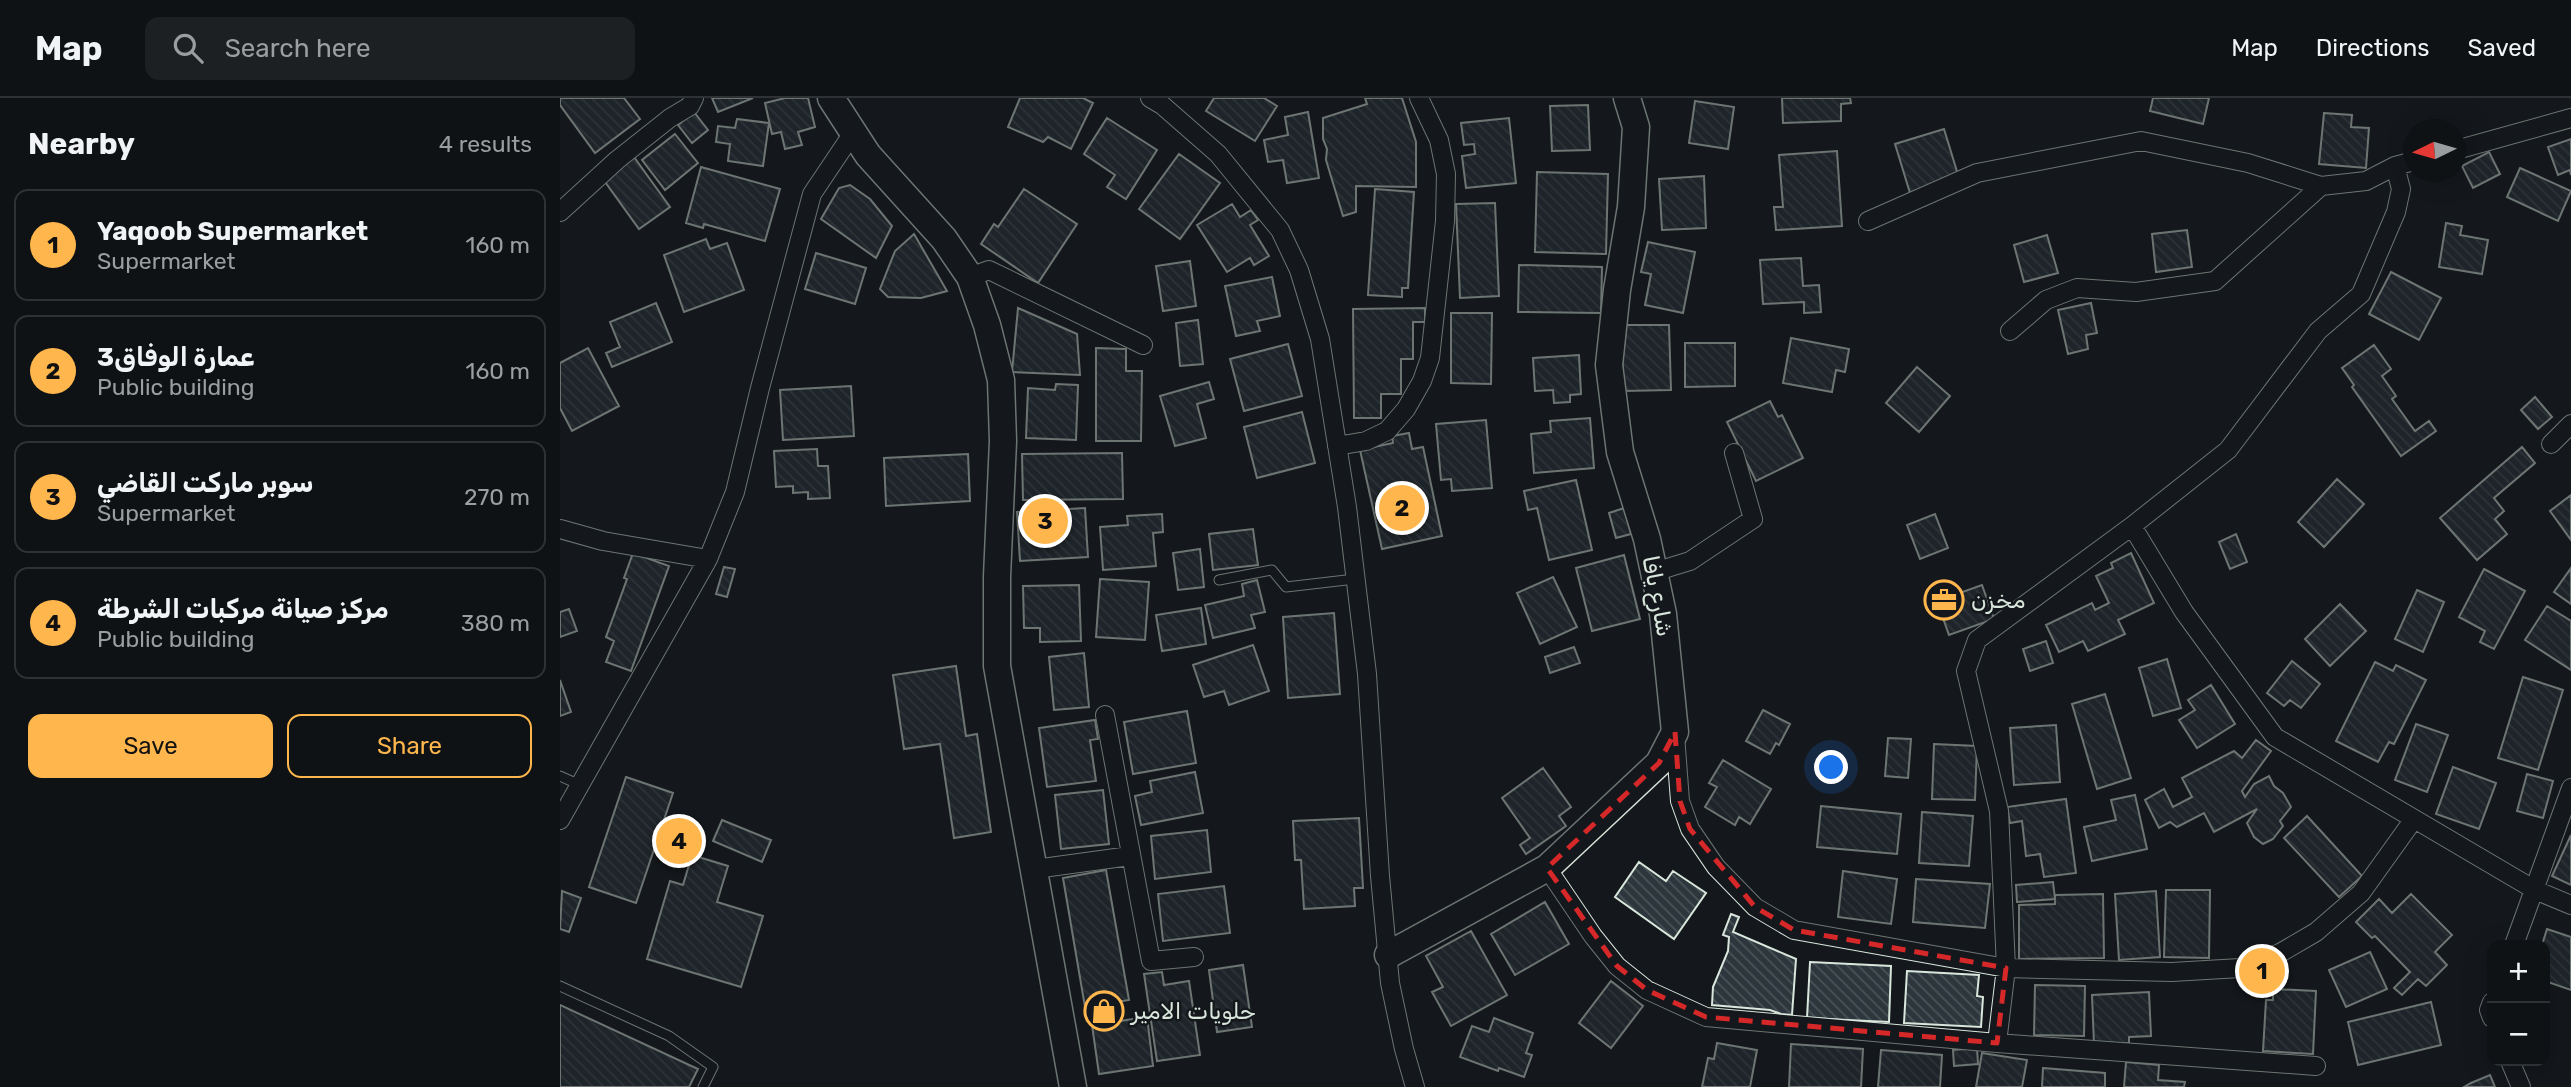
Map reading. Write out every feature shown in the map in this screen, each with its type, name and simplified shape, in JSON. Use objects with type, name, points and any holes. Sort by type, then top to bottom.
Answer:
[{"type":"main road","points":[[831,98],[868,155],[944,239],[970,277],[987,325],[1001,380],[1003,441],[997,577],[997,666],[1073,1087]]},
{"type":"main road","name":"شارع يافا","points":[[1627,98],[1636,127],[1631,207],[1609,365],[1620,452],[1647,539],[1664,621],[1675,732]]},
{"type":"main road","points":[[1388,955],[1547,868],[1659,763],[1675,732]]},
{"type":"street","points":[[560,212],[617,160],[670,118],[690,106],[694,98]]},
{"type":"street","points":[[1150,98],[1162,105],[1218,154],[1280,230],[1299,270],[1320,339],[1367,674],[1390,982],[1415,1087]]},
{"type":"street","points":[[1337,446],[1366,441],[1387,431],[1406,409],[1422,381],[1430,358],[1445,221],[1446,174],[1439,140],[1419,98]]},
{"type":"street","points":[[2466,147],[2571,118]]},
{"type":"street","points":[[560,820],[708,559],[735,492],[812,194],[853,133]]},
{"type":"street","points":[[1868,221],[1977,173],[2141,141],[2248,163],[2321,186],[2366,181],[2403,164]]},
{"type":"street","points":[[1997,1043],[2006,968],[1999,811],[1966,671],[1977,640],[2132,526],[2228,450],[2318,331],[2361,294],[2396,212],[2400,189],[2395,166]]},
{"type":"street","points":[[2010,331],[2046,300],[2077,288],[2136,292],[2215,281],[2321,186]]},
{"type":"street","points":[[970,277],[989,270],[1143,345]]},
{"type":"street","points":[[2551,444],[2571,425]]},
{"type":"street","points":[[1654,572],[1690,561],[1753,519],[1734,453]]},
{"type":"street","points":[[2132,526],[2183,612],[2275,737],[2535,890],[2571,905]]},
{"type":"street","points":[[560,529],[603,541],[708,559]]},
{"type":"street","points":[[1105,715],[1151,961],[1194,957]]},
{"type":"street","points":[[1675,732],[1680,801],[1690,829],[1716,867],[1755,907],[1794,930],[2006,968],[2172,972],[2240,968],[2280,953],[2316,932],[2361,893],[2414,819]]},
{"type":"street","points":[[2516,940],[2571,788]]},
{"type":"street","points":[[1035,869],[1130,856]]},
{"type":"street","points":[[1547,868],[1617,966],[1647,990],[1706,1017],[1997,1043],[2316,1066]]},
{"type":"street","points":[[1404,1049],[1429,1087]]},
{"type":"street","points":[[2512,1066],[2521,1087]]},
{"type":"lane","points":[[1219,580],[1272,570],[1286,587],[1355,579]]},
{"type":"lane","points":[[560,776],[580,785]]},
{"type":"lane","points":[[560,986],[669,1036],[713,1067],[703,1087]]},
{"type":"highlighted area","points":[[1675,732],[1680,801],[1690,829],[1755,907],[1794,930],[2006,968],[1997,1043],[1706,1017],[1647,990],[1617,966],[1547,868],[1659,763]]},
{"type":"building","points":[[560,98],[624,98],[640,119],[595,153],[560,105]]},
{"type":"building","points":[[712,98],[753,98],[718,112]]},
{"type":"building","points":[[785,98],[808,98],[815,127],[798,132],[802,145],[785,149],[781,132],[772,134],[765,103]]},
{"type":"building","points":[[1020,98],[1083,98],[1093,103],[1071,149],[1048,137],[1043,142],[1008,127]]},
{"type":"building","points":[[1214,98],[1264,98],[1277,106],[1255,141],[1206,111]]},
{"type":"building","points":[[1365,98],[1402,98],[1416,142],[1416,187],[1356,186],[1356,212],[1343,216],[1326,160],[1323,118],[1367,104]]},
{"type":"building","points":[[1782,98],[1850,98],[1851,103],[1841,104],[1841,121],[1783,123]]},
{"type":"building","points":[[2153,98],[2209,98],[2203,124],[2150,111]]},
{"type":"building","points":[[1695,101],[1734,107],[1728,149],[1689,143]]},
{"type":"building","points":[[1588,105],[1590,150],[1552,151],[1550,106]]},
{"type":"building","points":[[694,112],[708,130],[692,143],[678,125]]},
{"type":"building","points":[[1308,112],[1319,178],[1287,183],[1283,160],[1268,162],[1264,140],[1288,135],[1285,117]]},
{"type":"building","points":[[2324,113],[2352,115],[2351,127],[2369,128],[2366,168],[2319,164]]},
{"type":"building","points":[[1107,118],[1157,150],[1126,199],[1107,187],[1115,175],[1084,154]]},
{"type":"building","points":[[1509,118],[1516,183],[1466,188],[1462,156],[1475,154],[1474,144],[1464,145],[1461,123]]},
{"type":"building","points":[[737,119],[769,123],[763,166],[728,161],[730,144],[716,142],[718,126],[735,128]]},
{"type":"building","points":[[1944,129],[1959,178],[1910,193],[1895,144]]},
{"type":"building","points":[[675,134],[698,163],[665,190],[642,160]]},
{"type":"building","points":[[2571,139],[2571,175],[2570,170],[2558,175],[2548,147]]},
{"type":"building","points":[[1837,151],[1842,226],[1776,230],[1774,207],[1783,207],[1779,155]]},
{"type":"building","points":[[2489,152],[2500,174],[2473,188],[2466,174],[2466,164]]},
{"type":"building","points":[[1179,154],[1220,183],[1180,239],[1139,209]]},
{"type":"building","points":[[634,157],[670,207],[639,229],[603,179]]},
{"type":"building","points":[[701,167],[780,189],[765,241],[704,224],[703,228],[686,223]]},
{"type":"building","points":[[2520,168],[2571,191],[2558,221],[2507,197]]},
{"type":"building","points":[[1537,172],[1608,174],[1606,254],[1535,252]]},
{"type":"building","points":[[1704,176],[1706,228],[1662,230],[1659,179]]},
{"type":"building","points":[[850,185],[870,199],[892,226],[876,258],[821,219],[839,188]]},
{"type":"building","points":[[1024,189],[1077,224],[1038,283],[981,244],[994,224],[998,227]]},
{"type":"building","points":[[1375,189],[1414,192],[1408,288],[1402,288],[1402,297],[1368,295]]},
{"type":"building","points":[[1495,203],[1499,296],[1460,298],[1456,204]]},
{"type":"building","points":[[1232,204],[1240,217],[1251,210],[1258,220],[1250,225],[1269,256],[1254,265],[1250,258],[1227,272],[1197,225]]},
{"type":"building","points":[[2446,223],[2462,226],[2460,235],[2488,240],[2482,274],[2439,267]]},
{"type":"building","points":[[2187,230],[2192,267],[2156,272],[2152,234]]},
{"type":"building","points":[[914,234],[947,291],[921,298],[888,297],[880,289],[895,251]]},
{"type":"building","points":[[2047,235],[2058,273],[2024,282],[2014,245]]},
{"type":"building","points":[[706,239],[710,249],[727,243],[744,290],[684,312],[664,255]]},
{"type":"building","points":[[1648,242],[1695,252],[1683,313],[1645,305],[1651,274],[1641,272]]},
{"type":"building","points":[[816,253],[866,268],[855,304],[805,289]]},
{"type":"building","points":[[1801,258],[1803,286],[1819,285],[1821,312],[1804,313],[1804,302],[1763,304],[1760,260]]},
{"type":"building","points":[[1190,261],[1196,306],[1163,311],[1156,266]]},
{"type":"building","points":[[1519,265],[1602,267],[1601,313],[1518,312]]},
{"type":"building","points":[[2391,272],[2441,298],[2419,340],[2369,314]]},
{"type":"building","points":[[1272,277],[1280,316],[1257,321],[1260,331],[1236,336],[1225,286]]},
{"type":"building","points":[[656,303],[672,342],[612,367],[606,353],[620,347],[610,322]]},
{"type":"building","points":[[2091,303],[2097,333],[2086,335],[2088,349],[2068,354],[2058,310]]},
{"type":"building","points":[[1018,308],[1077,334],[1080,375],[1012,372]]},
{"type":"building","points":[[1425,308],[1425,322],[1413,322],[1413,359],[1401,359],[1401,394],[1381,394],[1381,418],[1354,418],[1353,309]]},
{"type":"building","points":[[1451,313],[1492,313],[1491,384],[1451,383]]},
{"type":"building","points":[[1198,320],[1203,364],[1180,366],[1176,323]]},
{"type":"building","points":[[1622,325],[1669,325],[1671,390],[1623,391]]},
{"type":"building","points":[[1791,338],[1849,349],[1845,372],[1836,370],[1832,392],[1783,383]]},
{"type":"building","points":[[1685,343],[1735,343],[1735,386],[1685,387]]},
{"type":"building","points":[[1288,344],[1302,396],[1244,411],[1230,359]]},
{"type":"building","points":[[2374,345],[2391,369],[2382,376],[2396,396],[2392,399],[2415,431],[2429,421],[2436,431],[2401,456],[2352,387],[2354,385],[2342,368]]},
{"type":"building","points":[[588,348],[619,406],[572,431],[560,408],[560,363]]},
{"type":"building","points":[[1096,348],[1126,349],[1126,371],[1142,371],[1141,441],[1096,441]]},
{"type":"building","points":[[1579,355],[1581,394],[1570,395],[1570,402],[1554,403],[1553,390],[1535,391],[1533,358]]},
{"type":"building","points":[[1917,367],[1950,396],[1919,432],[1886,403]]},
{"type":"building","points":[[1209,382],[1214,399],[1197,404],[1206,438],[1175,446],[1160,396]]},
{"type":"building","points":[[1056,384],[1078,385],[1076,440],[1026,438],[1028,388],[1055,390]]},
{"type":"building","points":[[851,386],[854,436],[783,440],[780,390]]},
{"type":"building","points":[[2535,397],[2552,417],[2538,429],[2521,410]]},
{"type":"building","points":[[1770,401],[1778,417],[1782,415],[1803,458],[1756,481],[1727,422]]},
{"type":"building","points":[[1302,412],[1315,463],[1257,478],[1244,427]]},
{"type":"building","points":[[1590,418],[1594,468],[1534,473],[1531,434],[1551,432],[1550,421]]},
{"type":"building","points":[[1486,420],[1492,488],[1452,491],[1451,479],[1441,480],[1436,424]]},
{"type":"building","points":[[1409,433],[1412,449],[1423,447],[1442,536],[1382,549],[1360,450],[1393,443],[1392,436]]},
{"type":"building","points":[[2522,447],[2535,463],[2494,498],[2504,511],[2495,519],[2507,534],[2477,560],[2440,518]]},
{"type":"building","points":[[817,449],[818,466],[828,466],[830,498],[808,499],[808,492],[793,493],[793,486],[776,487],[774,451]]},
{"type":"building","points":[[1122,453],[1123,499],[1023,500],[1022,454]]},
{"type":"building","points":[[968,454],[970,501],[886,506],[884,458]]},
{"type":"building","points":[[2337,479],[2364,504],[2324,547],[2298,522]]},
{"type":"building","points":[[1576,480],[1592,550],[1549,560],[1537,508],[1528,510],[1524,491]]},
{"type":"building","points":[[2571,495],[2571,540],[2550,511]]},
{"type":"building","points":[[1085,508],[1088,557],[1020,561],[1017,512]]},
{"type":"building","points":[[1624,508],[1631,534],[1616,538],[1609,513]]},
{"type":"building","points":[[1162,514],[1163,532],[1153,533],[1156,566],[1103,570],[1100,527],[1128,525],[1127,516]]},
{"type":"building","points":[[1935,514],[1948,548],[1920,559],[1907,525]]},
{"type":"building","points":[[1253,529],[1258,565],[1213,570],[1209,534]]},
{"type":"building","points":[[2236,534],[2247,562],[2230,569],[2219,542]]},
{"type":"building","points":[[1200,549],[1204,587],[1178,590],[1173,553]]},
{"type":"building","points":[[633,553],[669,566],[631,671],[606,662],[614,641],[606,637],[627,579],[624,578]]},
{"type":"building","points":[[2131,553],[2154,603],[2118,620],[2125,634],[2088,651],[2083,641],[2059,652],[2046,625],[2092,603],[2095,610],[2109,603],[2096,576],[2113,568],[2111,563]]},
{"type":"building","points":[[1624,555],[1640,619],[1592,631],[1576,568]]},
{"type":"building","points":[[724,567],[735,569],[727,597],[716,594]]},
{"type":"building","points":[[2571,568],[2571,604],[2554,592]]},
{"type":"building","points":[[2484,569],[2525,591],[2494,649],[2480,642],[2485,631],[2459,617]]},
{"type":"building","points":[[1553,577],[1577,627],[1540,644],[1517,593]]},
{"type":"building","points":[[1100,579],[1149,582],[1145,640],[1096,637]]},
{"type":"building","points":[[1257,580],[1265,612],[1251,615],[1255,628],[1213,638],[1205,605],[1244,596],[1242,584]]},
{"type":"building","points":[[1079,585],[1081,641],[1040,642],[1040,628],[1024,628],[1023,586]]},
{"type":"building","points":[[1982,585],[1994,619],[1949,635],[1937,601]]},
{"type":"building","points":[[2417,590],[2444,602],[2423,652],[2395,639]]},
{"type":"building","points":[[2340,604],[2366,631],[2330,666],[2305,639]]},
{"type":"building","points":[[2547,606],[2571,621],[2571,670],[2525,640]]},
{"type":"building","points":[[1201,608],[1206,644],[1162,651],[1156,615]]},
{"type":"building","points":[[569,609],[577,631],[560,637],[560,612]]},
{"type":"building","points":[[1334,613],[1340,694],[1288,698],[1283,617]]},
{"type":"building","points":[[2046,641],[2053,663],[2030,671],[2023,649]]},
{"type":"building","points":[[1253,645],[1269,691],[1229,705],[1224,691],[1204,697],[1193,665]]},
{"type":"building","points":[[1574,647],[1580,663],[1550,673],[1545,657]]},
{"type":"building","points":[[1084,653],[1089,707],[1054,710],[1049,657]]},
{"type":"building","points":[[2167,659],[2181,708],[2153,716],[2139,668]]},
{"type":"building","points":[[2292,661],[2320,684],[2301,708],[2290,700],[2284,706],[2267,693]]},
{"type":"building","points":[[2375,662],[2393,671],[2396,665],[2426,680],[2394,744],[2389,742],[2378,762],[2336,741]]},
{"type":"building","points":[[956,666],[966,736],[977,734],[991,832],[954,838],[940,744],[904,749],[893,675]]},
{"type":"building","points":[[2523,677],[2563,690],[2538,770],[2498,758]]},
{"type":"building","points":[[560,680],[571,712],[560,716]]},
{"type":"building","points":[[2211,685],[2235,724],[2197,748],[2179,720],[2195,710],[2188,700]]},
{"type":"building","points":[[2105,694],[2131,778],[2097,789],[2072,704]]},
{"type":"building","points":[[1763,710],[1790,724],[1779,745],[1776,743],[1770,754],[1746,741]]},
{"type":"building","points":[[1187,711],[1196,763],[1133,774],[1124,722]]},
{"type":"building","points":[[1095,720],[1098,739],[1090,740],[1096,781],[1047,787],[1039,728]]},
{"type":"building","points":[[2416,724],[2448,735],[2427,792],[2395,780]]},
{"type":"building","points":[[2056,725],[2060,782],[2014,785],[2010,728]]},
{"type":"building","points":[[1888,738],[1911,739],[1908,778],[1885,776]]},
{"type":"building","points":[[2256,740],[2271,751],[2242,791],[2245,797],[2254,784],[2269,776],[2291,807],[2280,821],[2283,826],[2273,839],[2263,844],[2254,837],[2247,823],[2257,809],[2214,832],[2204,813],[2177,827],[2170,822],[2159,828],[2145,800],[2164,789],[2173,807],[2192,797],[2182,778],[2234,751],[2242,758]]},
{"type":"building","points":[[1934,744],[1977,746],[1975,800],[1932,799]]},
{"type":"building","points":[[1723,760],[1771,789],[1750,824],[1739,817],[1735,825],[1705,807],[1717,787],[1709,783]]},
{"type":"building","points":[[2453,767],[2496,783],[2479,829],[2436,814]]},
{"type":"building","points":[[1543,768],[1571,807],[1559,816],[1566,826],[1526,854],[1520,845],[1530,838],[1502,798]]},
{"type":"building","points":[[1195,772],[1203,813],[1141,825],[1135,796],[1152,792],[1150,781]]},
{"type":"building","points":[[2527,774],[2553,781],[2543,818],[2517,811]]},
{"type":"building","points":[[626,777],[673,793],[636,903],[589,887]]},
{"type":"building","points":[[1103,790],[1109,844],[1061,849],[1055,795]]},
{"type":"building","points":[[2135,795],[2147,849],[2092,861],[2084,827],[2116,820],[2111,800]]},
{"type":"building","points":[[2066,799],[2076,873],[2044,877],[2040,854],[2026,856],[2022,821],[2010,823],[2007,807]]},
{"type":"building","points":[[1821,806],[1901,814],[1897,854],[1817,847]]},
{"type":"building","points":[[1922,812],[1973,816],[1969,866],[1919,863]]},
{"type":"building","points":[[2307,816],[2362,876],[2339,897],[2284,838]]},
{"type":"building","points":[[1359,818],[1363,888],[1354,888],[1355,906],[1304,909],[1301,860],[1295,860],[1293,821]]},
{"type":"building","points":[[722,820],[771,840],[762,862],[713,841]]},
{"type":"building","points":[[1207,830],[1211,872],[1155,879],[1151,836]]},
{"type":"building","points":[[2571,835],[2571,885],[2552,876]]},
{"type":"building","points":[[692,855],[728,866],[717,902],[763,916],[741,987],[647,959],[670,881],[683,885]]},
{"type":"building","points":[[1639,862],[1666,881],[1673,871],[1706,893],[1674,939],[1615,897]]},
{"type":"building","points":[[1106,870],[1129,1000],[1085,1007],[1063,878]]},
{"type":"building","points":[[1843,871],[1897,879],[1891,924],[1838,917]]},
{"type":"building","points":[[1916,879],[1990,884],[1985,928],[1913,922]]},
{"type":"building","points":[[2053,882],[2055,899],[2017,902],[2016,885]]},
{"type":"building","points":[[1224,886],[1230,933],[1163,941],[1158,894]]},
{"type":"building","points":[[2166,890],[2210,890],[2209,958],[2164,957]]},
{"type":"building","points":[[562,891],[581,898],[569,932],[560,929]]},
{"type":"building","points":[[2156,891],[2160,957],[2119,960],[2115,894]]},
{"type":"building","points":[[2103,894],[2104,958],[2019,959],[2019,905],[2055,904],[2055,895]]},
{"type":"building","points":[[2411,894],[2452,935],[2435,952],[2447,965],[2426,986],[2418,979],[2402,995],[2394,988],[2410,972],[2375,936],[2372,938],[2356,922],[2379,899],[2392,913]]},
{"type":"building","points":[[1545,902],[1569,944],[1515,975],[1491,934]]},
{"type":"building","points":[[1731,914],[1739,917],[1733,932],[1796,959],[1792,1015],[1770,1010],[1712,1005],[1713,987],[1728,951],[1729,937],[1723,935]]},
{"type":"building","points":[[2547,929],[2571,937],[2571,990],[2550,983],[2550,940],[2544,940]]},
{"type":"building","points":[[1471,931],[1507,995],[1451,1026],[1432,992],[1443,987],[1426,956]]},
{"type":"building","points":[[2370,952],[2387,989],[2346,1007],[2329,970]]},
{"type":"building","points":[[1810,962],[1891,966],[1889,1022],[1807,1018]]},
{"type":"building","points":[[1243,965],[1252,1027],[1217,1032],[1209,970]]},
{"type":"building","points":[[1907,971],[1979,975],[1977,996],[1983,997],[1981,1027],[1904,1023]]},
{"type":"building","points":[[1162,972],[1164,985],[1189,981],[1200,1055],[1157,1061],[1144,974]]},
{"type":"building","points":[[1611,981],[1643,1006],[1611,1048],[1579,1023]]},
{"type":"building","points":[[2035,985],[2085,986],[2084,1036],[2034,1035]]},
{"type":"building","points":[[2273,989],[2316,991],[2313,1054],[2263,1051],[2266,1000],[2273,1000]]},
{"type":"building","points":[[2149,992],[2151,1036],[2129,1037],[2129,1043],[2094,1045],[2092,995]]},
{"type":"building","points":[[2431,1002],[2441,1045],[2358,1065],[2348,1022]]},
{"type":"building","points":[[560,1005],[698,1069],[689,1087],[560,1087]]},
{"type":"building","points":[[1147,1017],[1153,1066],[1099,1074],[1092,1025]]},
{"type":"building","points":[[1494,1018],[1533,1033],[1526,1053],[1532,1055],[1524,1077],[1460,1057],[1472,1026],[1489,1032]]},
{"type":"building","points":[[1717,1043],[1757,1050],[1750,1087],[1702,1087],[1708,1058],[1714,1059]]},
{"type":"building","points":[[1791,1044],[1863,1049],[1861,1087],[1789,1087]]},
{"type":"building","points":[[1977,1048],[1978,1064],[1954,1066],[1953,1050]]},
{"type":"building","points":[[1881,1050],[1942,1055],[1940,1087],[1878,1087]]},
{"type":"building","points":[[1982,1053],[2027,1060],[2022,1087],[1976,1087]]},
{"type":"building","points":[[2126,1062],[2159,1065],[2158,1080],[2185,1082],[2184,1087],[2124,1087]]},
{"type":"building","points":[[2043,1068],[2105,1073],[2105,1087],[2042,1087]]},
{"type":"building","points":[[2490,1075],[2495,1087],[2464,1087],[2471,1083]]},
{"type":"place","name":"عمارة الوفاق3","points":[[1402,508]]},
{"type":"place","name":"سوبر ماركت القاضي","points":[[1045,521]]},
{"type":"place","name":"مخزن","points":[[1944,600]]},
{"type":"place","name":"مركز صيانة مركبات الشرطة","points":[[679,841]]},
{"type":"place","name":"Yaqoob Supermarket","points":[[2262,971]]},
{"type":"place","name":"حلويات الامير","points":[[1104,1011]]}]
